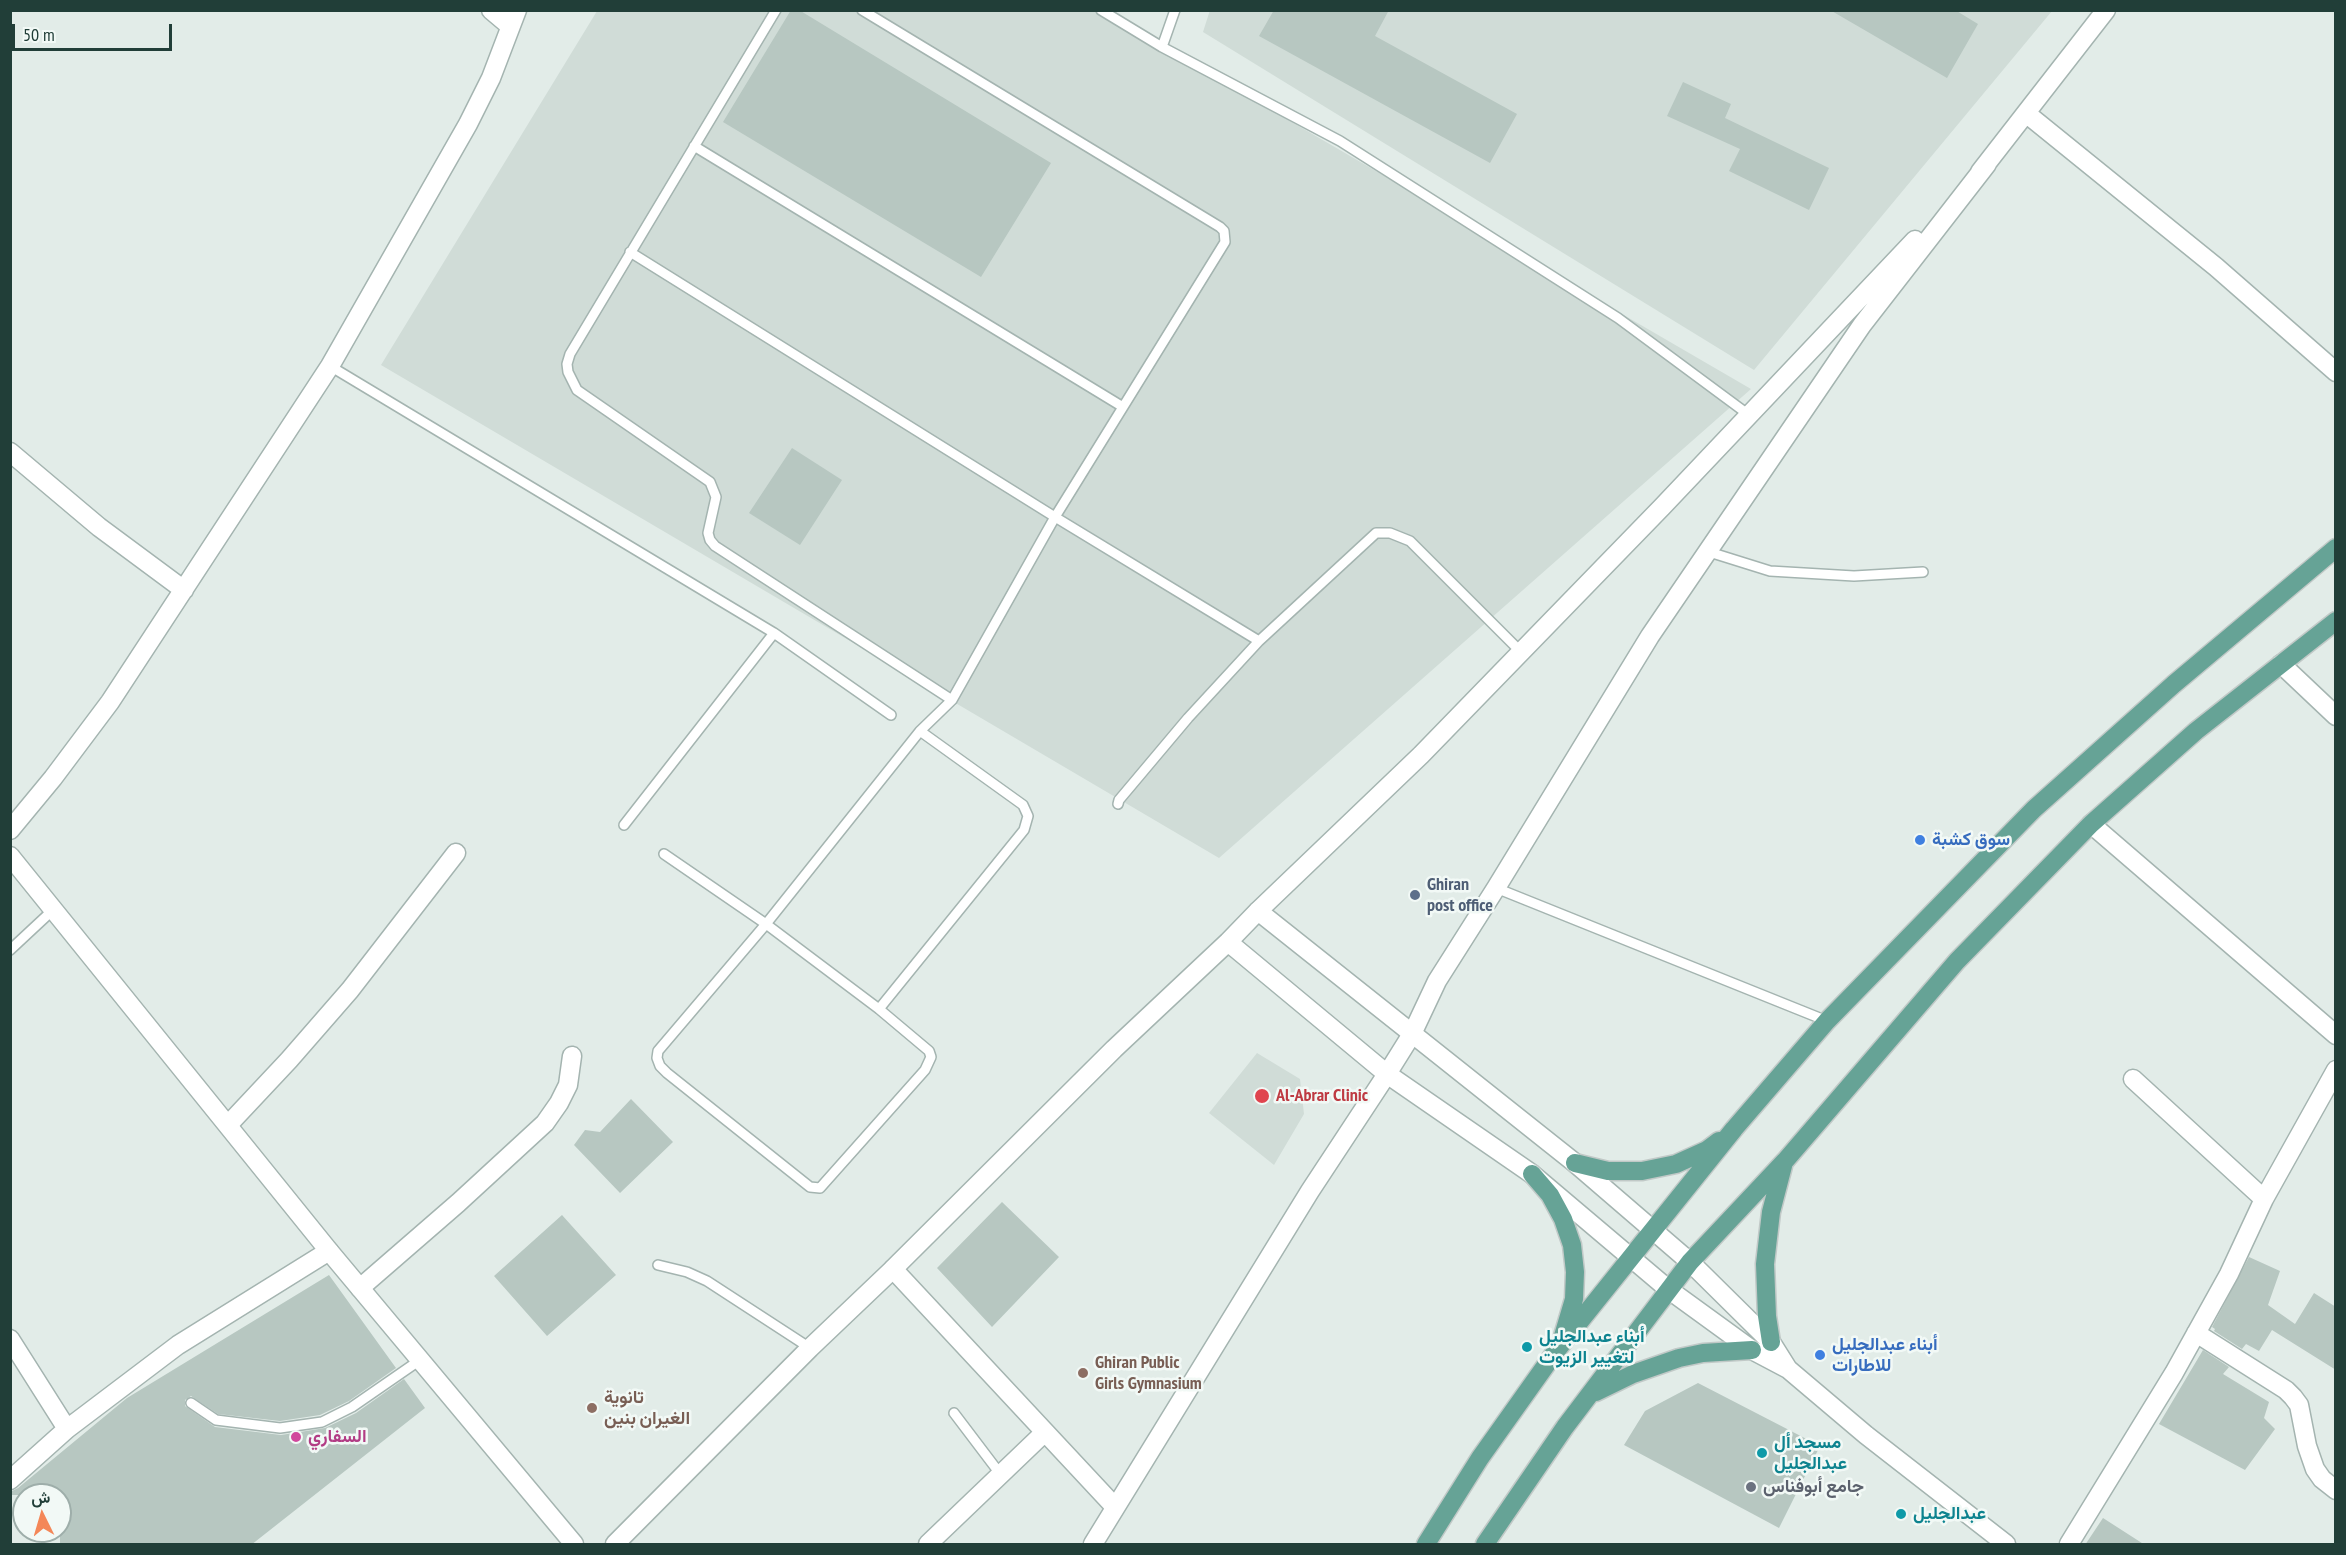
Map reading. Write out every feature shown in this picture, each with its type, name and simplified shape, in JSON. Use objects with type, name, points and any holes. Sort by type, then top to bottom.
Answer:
[{"type":"main road","points":[[1426,1545],[1480,1458],[1556,1350],[1734,1129],[1827,1021],[2034,809],[2174,684],[2336,548]]},
{"type":"main road","points":[[1485,1545],[1565,1427],[1668,1289],[1690,1262],[1785,1161],[1957,961],[2091,824],[2196,731],[2336,621]]},
{"type":"main road","points":[[1575,1163],[1608,1171],[1642,1171],[1676,1164],[1707,1150],[1734,1129]]},
{"type":"main road","points":[[1771,1342],[1765,1290],[1767,1237],[1775,1194],[1785,1161]]},
{"type":"main road","points":[[1532,1174],[1550,1195],[1563,1219],[1572,1245],[1575,1272],[1574,1299],[1568,1326],[1556,1350]]},
{"type":"main road","points":[[1589,1396],[1633,1374],[1679,1358],[1703,1353],[1752,1350]]},
{"type":"street","points":[[10,830],[53,778],[110,702],[330,366],[468,124],[491,78],[514,18],[491,10]]},
{"type":"street","points":[[1093,1545],[1310,1191],[1412,1034],[1437,981],[1650,636],[1706,551],[1862,325],[2106,10]]},
{"type":"street","points":[[2027,114],[2217,267],[2336,372]]},
{"type":"street","points":[[615,1545],[810,1348],[893,1269],[1114,1049],[1421,755],[1987,164]]},
{"type":"street","points":[[10,452],[99,527],[184,590]]},
{"type":"street","points":[[2281,664],[2336,716]]},
{"type":"street","points":[[2091,824],[2336,1035]]},
{"type":"street","points":[[228,1125],[350,990],[456,853]]},
{"type":"street","points":[[10,856],[329,1251],[574,1545]]},
{"type":"street","points":[[1258,911],[1575,1163],[1690,1262],[1771,1342],[1788,1369]]},
{"type":"street","points":[[1228,942],[1387,1074],[1532,1174],[1668,1289],[1752,1350],[1788,1369],[1866,1435],[2006,1545]]},
{"type":"street","points":[[360,1288],[545,1123],[568,1085],[572,1056]]},
{"type":"street","points":[[2069,1545],[2196,1333],[2229,1274],[2265,1198],[2336,1070]]},
{"type":"street","points":[[2133,1079],[2265,1198]]},
{"type":"street","points":[[10,1480],[67,1429],[178,1345],[329,1251]]},
{"type":"street","points":[[893,1269],[1115,1507]]},
{"type":"street","points":[[2196,1333],[2286,1390],[2293,1397],[2299,1405],[2307,1446],[2315,1469],[2322,1479],[2336,1490]]},
{"type":"street","points":[[10,1339],[67,1429]]},
{"type":"street","points":[[928,1545],[1046,1432]]},
{"type":"lane","points":[[776,10],[570,354],[567,363],[568,372],[577,390],[710,482],[716,497],[708,533],[715,546],[952,700]]},
{"type":"lane","points":[[664,854],[766,924],[879,1009],[929,1051],[931,1057],[929,1063],[824,1185],[813,1189],[667,1073],[660,1066],[657,1058],[658,1051],[766,924],[920,731],[952,700],[1055,517],[1225,242],[1224,231],[862,10]]},
{"type":"lane","points":[[1101,10],[1162,47],[1340,141],[1618,318],[1749,415]]},
{"type":"lane","points":[[1162,47],[1175,10]]},
{"type":"lane","points":[[694,146],[1124,407]]},
{"type":"lane","points":[[630,252],[1055,517],[1259,641]]},
{"type":"lane","points":[[330,366],[774,633],[891,715]]},
{"type":"lane","points":[[1118,804],[1188,718],[1259,641],[1376,533],[1390,533],[1410,541],[1521,652]]},
{"type":"lane","points":[[1706,551],[1770,571],[1854,576],[1923,572]]},
{"type":"lane","points":[[624,825],[774,633]]},
{"type":"lane","points":[[879,1009],[1024,830],[1028,816],[1023,805],[920,731]]},
{"type":"lane","points":[[1496,888],[1827,1021]]},
{"type":"lane","points":[[10,950],[54,909]]},
{"type":"lane","points":[[658,1265],[687,1272],[707,1281],[810,1348]]},
{"type":"lane","points":[[191,1402],[216,1420],[280,1428],[322,1422],[352,1407],[420,1360]]},
{"type":"lane","points":[[954,1413],[1001,1475]]},
{"type":"shaded area","points":[[1099,10],[1751,389],[1219,858],[381,365],[597,11]]},
{"type":"shaded area","points":[[1210,10],[2052,11],[1754,370],[1203,32]]},
{"type":"shaded area","name":"Al-Abrar Clinic","points":[[1257,1053],[1300,1079],[1304,1114],[1274,1165],[1209,1113]]},
{"type":"building","points":[[791,10],[799,10],[1051,163],[981,277],[723,122]]},
{"type":"building","points":[[1274,10],[1389,10],[1375,36],[1517,114],[1490,163],[1259,36]]},
{"type":"building","points":[[1830,10],[1955,10],[1978,24],[1947,78]]},
{"type":"building","points":[[1683,82],[1731,104],[1725,118],[1829,168],[1809,210],[1729,171],[1740,149],[1667,116]]},
{"type":"building","points":[[792,448],[842,480],[800,545],[749,513]]},
{"type":"building","points":[[631,1099],[673,1142],[620,1193],[574,1145],[585,1130],[600,1132]]},
{"type":"building","points":[[1002,1202],[1059,1257],[992,1327],[937,1268]]},
{"type":"building","points":[[562,1215],[616,1275],[547,1336],[494,1276]]},
{"type":"building","points":[[2249,1257],[2280,1271],[2268,1305],[2295,1324],[2314,1293],[2336,1307],[2336,1370],[2272,1330],[2259,1351],[2246,1344],[2242,1349],[2214,1331],[2212,1327]]},
{"type":"building","points":[[329,1275],[396,1368],[349,1401],[320,1415],[280,1421],[218,1414],[191,1396],[185,1400],[185,1406],[215,1427],[281,1435],[325,1428],[356,1413],[404,1379],[425,1408],[251,1545],[60,1545],[60,1543],[72,1543],[72,1483],[24,1483],[127,1398]]},
{"type":"building","points":[[2203,1350],[2229,1367],[2223,1374],[2269,1402],[2264,1418],[2275,1429],[2245,1470],[2159,1424]]},
{"type":"building","name":"جامع أبوفناس","points":[[1698,1383],[1820,1446],[1779,1528],[1624,1445],[1645,1411]]},
{"type":"building","points":[[2103,1518],[2145,1545],[2085,1545]]},
{"type":"place","name":"سوق كشبة","points":[[1920,840]]},
{"type":"place","name":"Ghiran post office","points":[[1415,895]]},
{"type":"place","name":"Al-Abrar Clinic","points":[[1262,1096]]},
{"type":"place","name":"أبناء عبدالجليل لتغيير الزيوت","points":[[1527,1347]]},
{"type":"place","name":"أبناء عبدالجليل للاطارات","points":[[1820,1355]]},
{"type":"place","name":"Ghiran Public Girls Gymnasium","points":[[1083,1373]]},
{"type":"place","name":"تانوية الغيران بنين","points":[[592,1408]]},
{"type":"place","name":"السفاري","points":[[296,1437]]},
{"type":"place","name":"مسجد أل عبدالجليل","points":[[1762,1453]]},
{"type":"place","name":"جامع أبوفناس","points":[[1751,1487]]},
{"type":"place","name":"عبدالجليل","points":[[1901,1514]]}]
